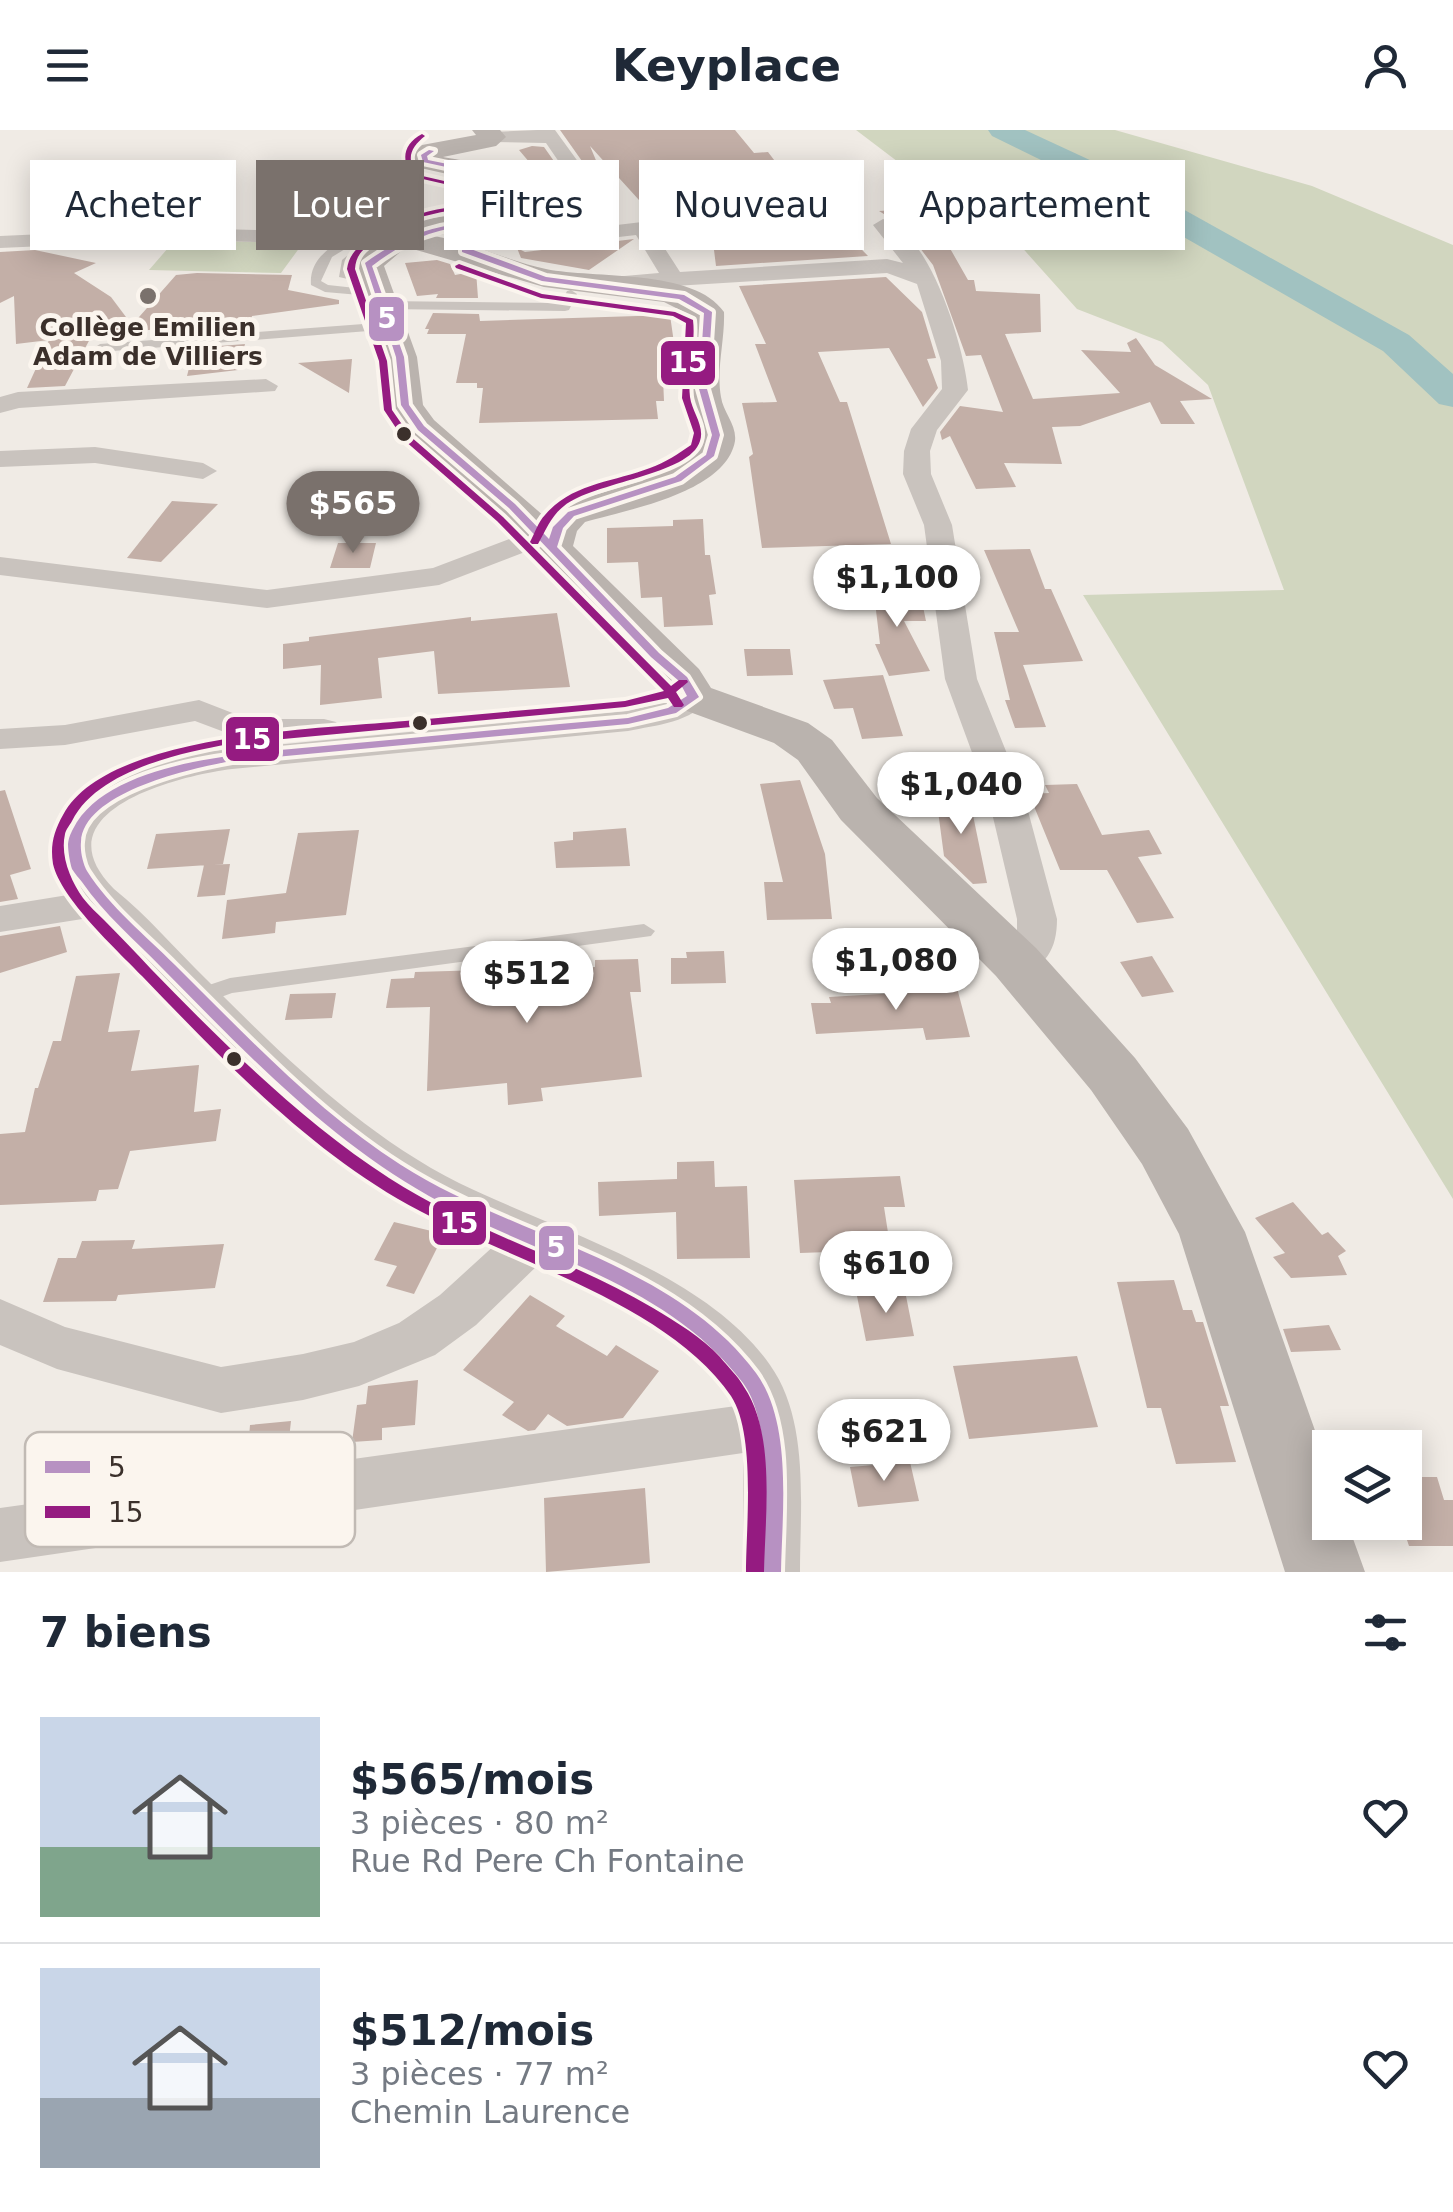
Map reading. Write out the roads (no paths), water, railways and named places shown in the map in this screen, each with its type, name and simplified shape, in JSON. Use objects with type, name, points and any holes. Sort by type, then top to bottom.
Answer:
[{"type":"main road","points":[[444,165],[425,161],[424,155],[489,134]]},
{"type":"main road","points":[[402,263],[448,250]]},
{"type":"main road","points":[[402,263],[522,272],[583,290],[658,292],[698,304],[708,312],[703,398],[715,422],[699,470],[555,532]]},
{"type":"main road","points":[[402,263],[400,356],[405,406],[422,428],[512,506],[545,515],[555,532],[683,679],[692,697],[792,733],[815,750],[859,809],[1016,962],[1113,1074],[1165,1146],[1212,1232],[1325,1572]]},
{"type":"street","points":[[489,134],[549,134],[567,160]]},
{"type":"street","points":[[883,225],[912,255],[917,273]]},
{"type":"street","points":[[619,229],[642,228],[674,280]]},
{"type":"street","points":[[0,242],[179,234],[296,237],[326,230],[402,263]]},
{"type":"street","points":[[583,290],[862,266],[887,266],[917,273],[926,281],[953,361],[955,390],[924,428],[917,451],[918,474],[938,525],[961,679],[1006,796],[1037,918],[1037,940],[1029,954],[1016,962]]},
{"type":"street","points":[[0,405],[18,400],[149,390],[266,386]]},
{"type":"street","points":[[0,459],[96,455],[203,472]]},
{"type":"street","points":[[0,566],[266,598],[439,576],[555,532]]},
{"type":"street","points":[[692,697],[672,711],[628,721],[183,766],[152,774],[119,790],[92,810],[72,844],[73,862],[105,902],[260,1057],[368,1150],[436,1194],[652,1295],[724,1346],[756,1386],[766,1426],[772,1572]]},
{"type":"street","points":[[0,739],[65,735],[199,710],[244,729],[337,728],[370,735],[376,745]]},
{"type":"street","points":[[0,918],[105,902]]},
{"type":"street","points":[[0,1321],[57,1348],[221,1390],[303,1377],[360,1362],[417,1338],[458,1310],[532,1240]]},
{"type":"street","points":[[355,1484],[766,1426]]},
{"type":"street","points":[[0,1535],[25,1531]]},
{"type":"lane","points":[[402,263],[326,288],[315,282],[315,271],[323,259],[402,263],[566,307],[583,290]]},
{"type":"lane","points":[[100,348],[402,263]]},
{"type":"lane","points":[[199,997],[230,986],[644,930]]},
{"type":"waterway","points":[[1002,130],[1109,181],[1396,343],[1453,395]]},
{"type":"place","name":"Collège Emilien Adam de Villiers","points":[[148,296]]}]
